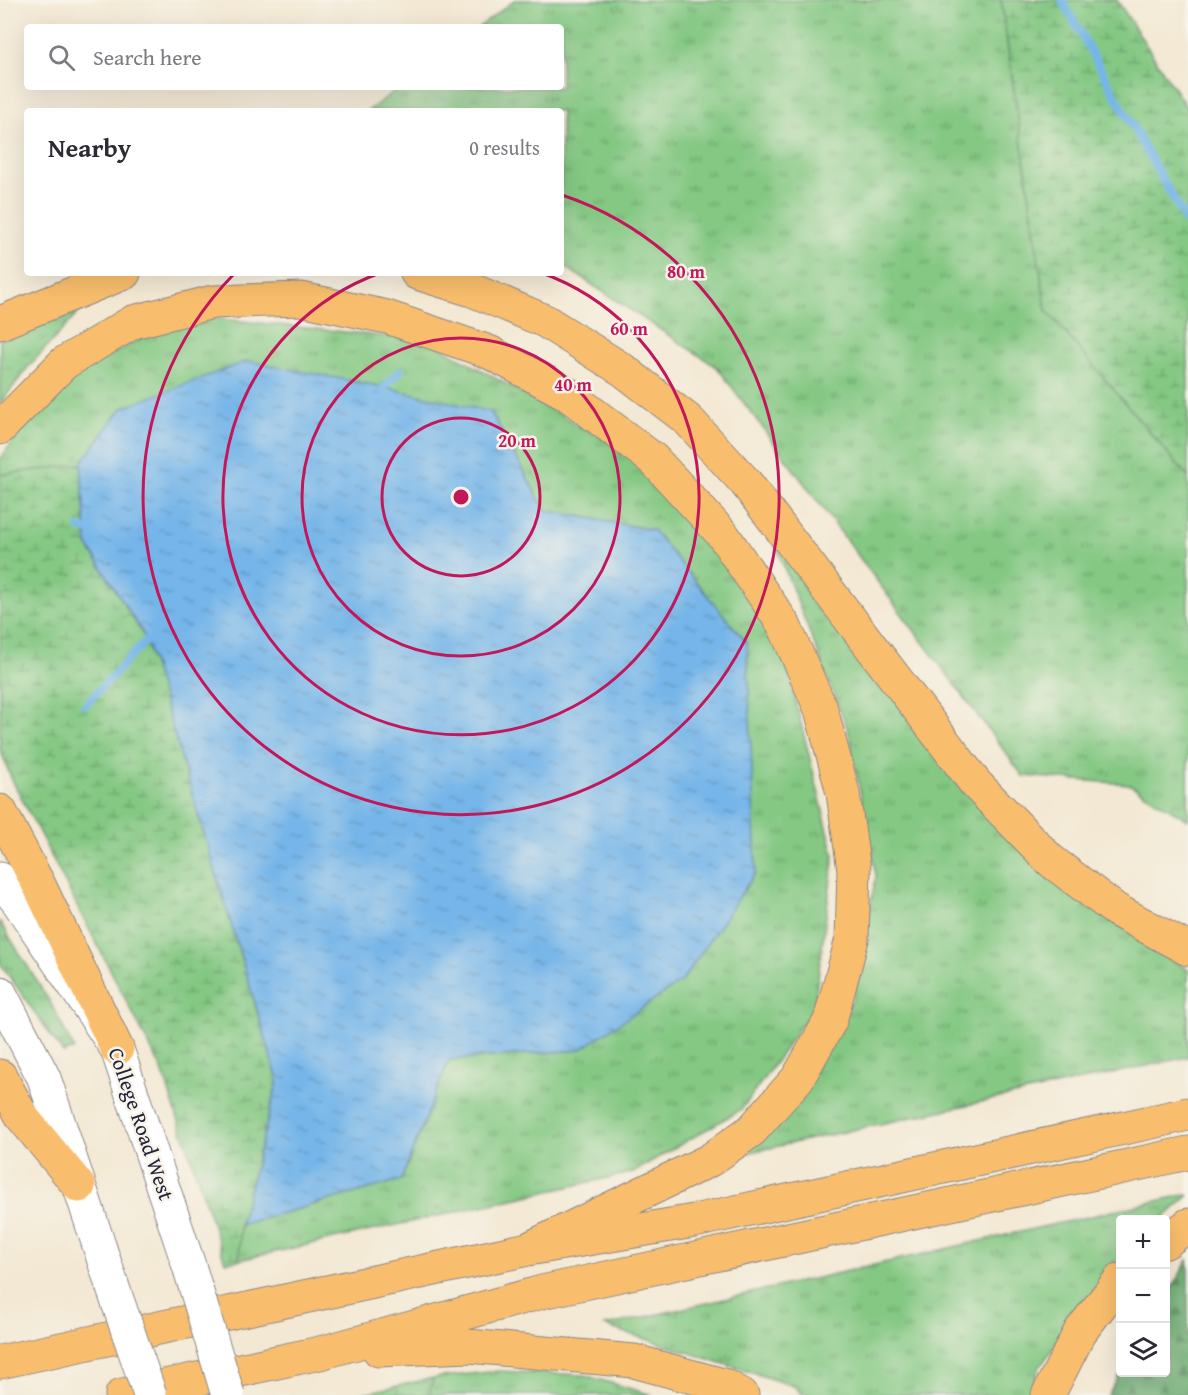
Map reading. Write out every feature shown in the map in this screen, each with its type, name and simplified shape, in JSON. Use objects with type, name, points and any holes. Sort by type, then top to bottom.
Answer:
[{"type":"highway","points":[[0,323],[117,276]]},
{"type":"highway","points":[[427,276],[472,290],[545,321],[623,370],[687,420],[746,483],[976,784],[1050,860],[1116,910],[1188,949]]},
{"type":"highway","points":[[0,428],[64,363],[133,322],[213,302],[301,299],[387,317],[489,352],[556,388],[654,460],[723,535],[784,625],[821,709],[843,793],[854,870],[852,939],[830,1021],[798,1078],[752,1130],[710,1161],[528,1249]]},
{"type":"highway","points":[[0,811],[40,887],[117,1049]]},
{"type":"highway","points":[[0,1076],[23,1118],[79,1186]]},
{"type":"highway","points":[[0,1362],[528,1249],[694,1221],[1188,1114]]},
{"type":"highway","points":[[122,1395],[320,1353],[542,1292],[1188,1153]]},
{"type":"highway","points":[[1170,1239],[1188,1225]]},
{"type":"highway","points":[[1048,1395],[1080,1332],[1116,1285]]},
{"type":"highway","points":[[320,1353],[468,1346],[634,1361],[726,1386],[741,1395]]},
{"type":"street","name":"College Road West","points":[[0,879],[19,903],[117,1049],[190,1269],[228,1395]]},
{"type":"street","points":[[0,993],[44,1078],[150,1395]]},
{"type":"green space","points":[[515,0],[1001,0],[1046,310],[1188,477],[1188,820],[1129,784],[1023,776],[717,367],[564,266],[564,108],[372,108],[396,90],[564,90],[564,24],[483,24]]},
{"type":"green space","points":[[1001,0],[1117,0],[1188,110],[1188,477],[1046,310]]},
{"type":"green space","points":[[79,312],[28,367],[0,404],[0,339]]},
{"type":"green space","points":[[185,315],[430,341],[645,462],[778,631],[834,855],[814,1008],[742,1109],[631,1173],[239,1260],[240,1225],[401,1180],[449,1060],[579,1050],[653,530],[545,510],[491,412],[122,408],[81,464],[0,475],[0,459],[54,385]]},
{"type":"green space","points":[[81,464],[87,544],[145,637],[278,1080],[240,1225],[239,1260],[225,1262],[162,1070],[12,780],[0,749],[0,475]]},
{"type":"green space","points":[[771,534],[1086,903],[1188,970],[1188,1057],[733,1156],[815,1068],[854,996],[876,876],[849,733]]},
{"type":"green space","points":[[0,922],[50,1002],[74,1049],[63,1053],[0,963]]},
{"type":"green space","points":[[1188,1194],[1167,1215],[1116,1215],[1116,1261],[1039,1368],[1031,1395],[803,1395],[794,1386],[605,1326]]},
{"type":"green space","points":[[1188,1260],[1188,1395],[1108,1395],[1119,1377],[1170,1377],[1170,1291]]},
{"type":"green space","points":[[499,1371],[584,1375],[652,1395],[430,1395],[433,1378]]},
{"type":"green space","points":[[433,1378],[430,1395],[356,1395]]},
{"type":"water","points":[[247,361],[384,387],[491,412],[545,510],[653,530],[747,643],[756,872],[682,981],[580,1050],[449,1060],[401,1180],[240,1225],[278,1080],[145,637],[87,544],[81,464],[122,408]]},
{"type":"waterway","points":[[1062,0],[1188,225]]},
{"type":"waterway","points":[[383,398],[384,387],[401,370]]},
{"type":"waterway","points":[[79,528],[96,533]]},
{"type":"waterway","points":[[85,705],[153,633]]}]
